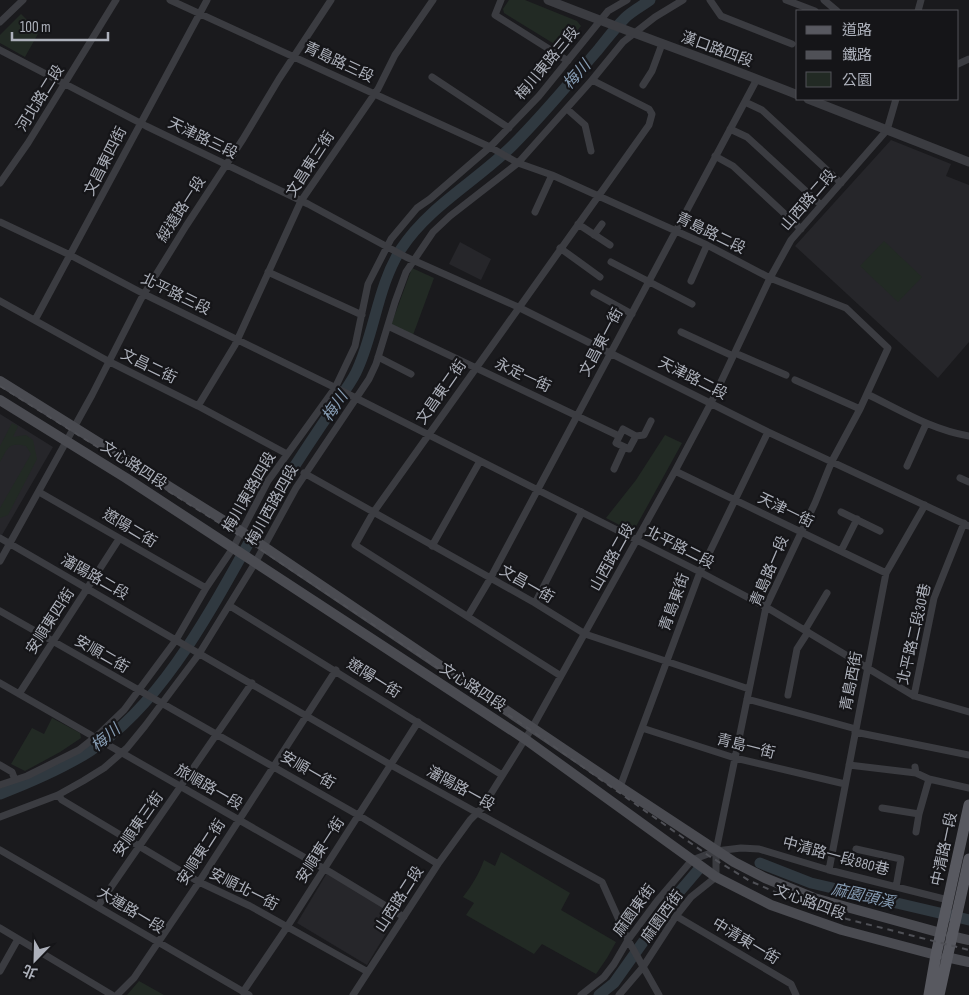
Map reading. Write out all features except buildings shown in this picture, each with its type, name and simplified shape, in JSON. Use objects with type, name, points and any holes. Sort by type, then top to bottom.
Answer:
[{"type":"main road","name":"文心路四段","points":[[0,381],[242,532],[620,787],[716,851],[750,871],[801,894],[969,940]]},
{"type":"main road","name":"文心路四段","points":[[0,400],[66,440],[525,739],[716,877],[780,908],[842,930],[969,962]]},
{"type":"main road","name":"中清路一段","points":[[956,901],[969,805]]},
{"type":"main road","name":"中清路一段","points":[[956,901],[969,859]]},
{"type":"main road","points":[[929,995],[956,901]]},
{"type":"main road","points":[[939,995],[941,956]]},
{"type":"street","points":[[0,22],[23,0]]},
{"type":"street","name":"河北路二段","points":[[0,183],[28,143],[116,0]]},
{"type":"street","name":"青島路三段","points":[[170,0],[493,149],[515,161]]},
{"type":"street","name":"文昌東四街","points":[[35,320],[207,0]]},
{"type":"street","name":"綏遠路一段","points":[[0,561],[92,395],[144,294],[293,56],[331,0]]},
{"type":"street","name":"文昌東三街","points":[[198,406],[238,339],[301,200],[378,89],[395,55],[433,0]]},
{"type":"street","points":[[501,0],[495,15],[568,60]]},
{"type":"street","points":[[548,0],[603,22]]},
{"type":"street","name":"梅川東路三段","points":[[493,149],[509,128],[603,22],[608,11],[628,0]]},
{"type":"street","name":"梅川西路四段","points":[[0,817],[58,795],[104,768],[127,748],[155,715],[199,654],[230,606],[304,474],[369,379],[378,358],[406,272],[433,232],[515,161],[567,109],[630,32],[683,0]]},
{"type":"street","points":[[710,0],[721,16],[792,44]]},
{"type":"street","points":[[786,0],[811,10]]},
{"type":"street","points":[[824,0],[836,10]]},
{"type":"street","name":"漢口路四段","points":[[603,22],[796,94]]},
{"type":"street","points":[[643,85],[652,71],[662,44]]},
{"type":"street","name":"天津路三段","points":[[0,50],[226,165],[301,200],[405,256]]},
{"type":"street","points":[[432,77],[509,128]]},
{"type":"street","name":"文昌東一街","points":[[468,616],[538,490],[757,79]]},
{"type":"street","name":"文昌東二街","points":[[561,676],[355,545],[373,513],[648,124],[652,114],[648,109],[592,80]]},
{"type":"street","points":[[811,100],[969,162]]},
{"type":"street","points":[[888,130],[896,100]]},
{"type":"street","points":[[745,102],[762,110],[841,183]]},
{"type":"street","points":[[567,109],[585,125],[591,151]]},
{"type":"street","points":[[730,129],[747,137],[821,205]]},
{"type":"street","name":"山西路二段","points":[[353,995],[438,864],[470,820],[478,814],[532,728],[675,471],[711,403],[770,278],[791,240],[888,130]]},
{"type":"street","name":"梅川東路四段","points":[[0,785],[15,780],[79,750],[97,739],[124,710],[176,640],[206,588],[233,548],[268,481],[338,389],[355,346],[368,284],[386,247],[406,219],[417,208],[493,149]]},
{"type":"street","points":[[715,156],[733,166],[801,229]]},
{"type":"street","name":"青島路二段","points":[[515,161],[552,174],[707,244],[770,278],[846,308],[888,348]]},
{"type":"street","points":[[535,212],[552,174]]},
{"type":"street","name":"北平路三段","points":[[0,222],[349,394]]},
{"type":"street","points":[[578,224],[610,245]]},
{"type":"street","points":[[594,235],[602,224]]},
{"type":"street","points":[[691,281],[707,244]]},
{"type":"street","points":[[560,248],[600,277]]},
{"type":"street","name":"天津路二段","points":[[405,256],[518,308],[768,432],[966,525]]},
{"type":"street","points":[[611,262],[692,304]]},
{"type":"street","points":[[268,272],[362,315]]},
{"type":"street","points":[[594,292],[632,314]]},
{"type":"street","name":"文昌二街","points":[[0,301],[108,361],[198,406],[287,454]]},
{"type":"street","name":"永定一街","points":[[388,326],[619,436],[622,429],[636,436]]},
{"type":"street","points":[[681,332],[786,375]]},
{"type":"street","name":"青島路一段","points":[[716,851],[766,607],[815,503],[832,461],[860,409],[888,348]]},
{"type":"street","points":[[378,358],[411,374]]},
{"type":"street","points":[[795,380],[860,409]]},
{"type":"street","name":"北平路二段","points":[[349,394],[766,607],[914,696],[969,712]]},
{"type":"street","points":[[867,394],[926,424],[954,434],[969,436]]},
{"type":"street","points":[[619,436],[616,443],[629,449],[636,436],[644,435],[651,421]]},
{"type":"street","points":[[906,466],[926,424]]},
{"type":"street","name":"青島東街","points":[[620,787],[700,572],[768,432]]},
{"type":"street","points":[[614,469],[624,447]]},
{"type":"street","points":[[432,546],[480,460]]},
{"type":"street","name":"天津一街","points":[[675,471],[886,573]]},
{"type":"street","name":"文昌一街","points":[[304,474],[535,603],[585,634],[749,689]]},
{"type":"street","points":[[960,478],[969,482]]},
{"type":"street","name":"遼陽二街","points":[[39,492],[100,525],[119,539],[206,588]]},
{"type":"street","name":"青島西街","points":[[829,870],[886,573],[925,505]]},
{"type":"street","points":[[535,603],[582,512]]},
{"type":"street","points":[[841,512],[880,531]]},
{"type":"street","points":[[841,551],[856,519]]},
{"type":"street","name":"北平路二段30巷","points":[[914,696],[934,598],[966,525]]},
{"type":"street","name":"瀋陽路二段","points":[[0,538],[199,654]]},
{"type":"street","name":"安順東四街","points":[[19,694],[119,539]]},
{"type":"street","points":[[788,695],[797,649],[827,593]]},
{"type":"street","name":"遼陽一街","points":[[230,606],[336,670],[502,775]]},
{"type":"street","name":"安順二街","points":[[0,611],[162,703]]},
{"type":"street","name":"瀋陽路一段","points":[[199,654],[391,765],[602,882],[628,940],[659,995]]},
{"type":"street","name":"安順東二街","points":[[117,995],[134,978],[200,882],[336,670]]},
{"type":"street","name":"旅順路一段","points":[[0,682],[404,916]]},
{"type":"street","name":"安順東三街","points":[[98,906],[252,683]]},
{"type":"street","points":[[747,699],[856,730],[969,755]]},
{"type":"street","name":"安順一街","points":[[162,703],[358,815],[438,864]]},
{"type":"street","name":"安順東一街","points":[[246,994],[418,722]]},
{"type":"street","name":"青島一街","points":[[642,728],[735,758],[845,784]]},
{"type":"street","points":[[0,765],[12,772],[15,780]]},
{"type":"street","points":[[849,765],[916,770],[929,779],[969,788]]},
{"type":"street","points":[[916,832],[929,779]]},
{"type":"street","name":"安順北一街","points":[[58,795],[62,800],[200,882],[250,906],[368,972]]},
{"type":"street","points":[[882,808],[919,814]]},
{"type":"street","name":"中清路一段880巷","points":[[716,851],[741,848],[760,849],[829,870],[956,901]]},
{"type":"street","points":[[856,849],[901,860],[896,887]]},
{"type":"street","name":"大連路一段","points":[[0,850],[246,994]]},
{"type":"street","points":[[716,851],[716,877]]},
{"type":"street","name":"麻園東街","points":[[581,995],[604,977],[657,901],[692,860],[716,851]]},
{"type":"street","name":"麻園西街","points":[[619,995],[691,897],[716,877]]},
{"type":"street","name":"中清東一街","points":[[676,916],[791,984],[796,995]]},
{"type":"street","points":[[0,928],[112,995]]},
{"type":"street","points":[[0,971],[18,939]]},
{"type":"shaded area","points":[[891,140],[951,164],[946,176],[969,185],[969,342],[938,378],[795,246]]},
{"type":"shaded area","points":[[460,242],[491,259],[481,280],[449,264]]},
{"type":"shaded area","points":[[0,414],[53,447],[2,535],[0,534]]},
{"type":"shaded area","points":[[327,873],[397,915],[367,965],[297,923]]},
{"type":"green space","points":[[509,0],[525,0],[577,21],[581,26],[577,31],[570,27],[556,45],[504,13],[503,9]]},
{"type":"green space","points":[[21,14],[39,32],[25,57],[0,43],[0,35]]},
{"type":"green space","points":[[884,241],[922,277],[898,302],[860,266]]},
{"type":"green space","points":[[412,268],[434,278],[413,335],[391,325]]},
{"type":"green space","points":[[12,423],[18,426],[13,437],[26,435],[33,440],[37,459],[8,515],[0,518],[0,508],[31,454],[26,446],[15,445],[9,447],[0,462],[0,446]]},
{"type":"green space","points":[[665,435],[682,443],[633,532],[606,518],[636,480]]},
{"type":"green space","points":[[52,718],[80,733],[81,738],[25,771],[11,764],[32,728],[44,734]]},
{"type":"green space","points":[[501,852],[570,893],[561,910],[616,942],[596,974],[542,944],[534,954],[466,915],[474,903],[463,897],[475,879],[484,860],[495,866]]},
{"type":"green space","points":[[139,981],[164,995],[127,995]]},
{"type":"waterway","name":"梅川","points":[[0,794],[46,775],[90,751],[120,728],[148,699],[197,632],[278,492],[353,377],[364,353],[387,277],[401,249],[425,220],[513,145],[621,22],[650,0]]},
{"type":"waterway","name":"麻園頭溪","points":[[760,863],[811,883],[969,920]]},
{"type":"waterway","name":"麻園頭溪","points":[[599,995],[614,983],[675,897],[698,870]]},
{"type":"railway","points":[[0,386],[248,541],[525,726],[709,856],[750,881],[823,913],[969,950]]}]
